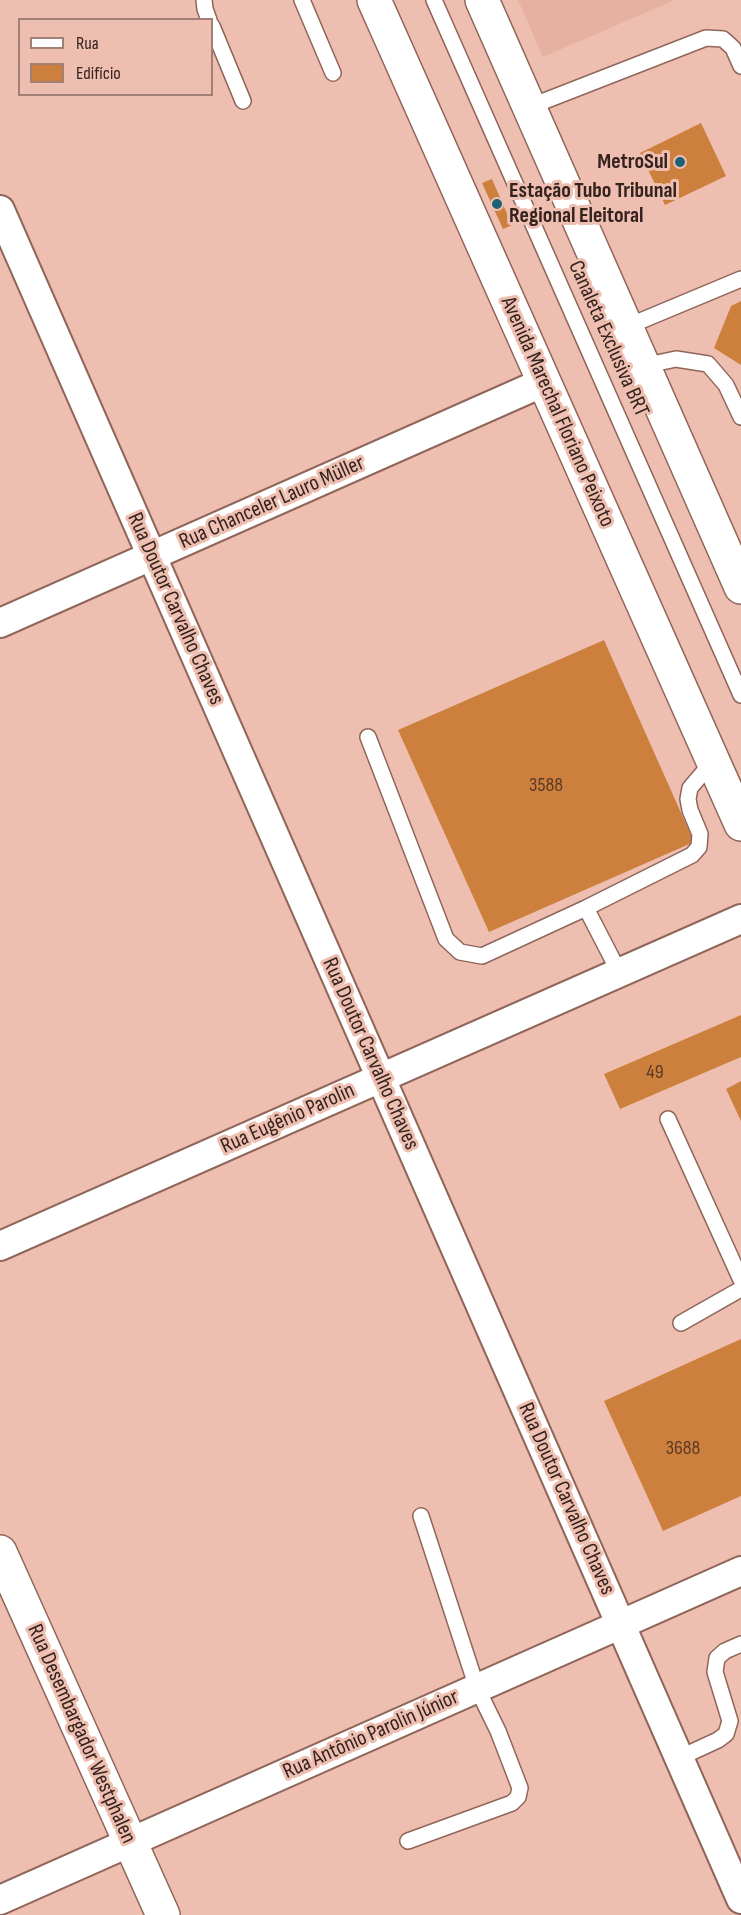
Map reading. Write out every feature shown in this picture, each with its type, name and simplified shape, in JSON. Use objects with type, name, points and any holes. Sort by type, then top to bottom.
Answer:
[{"type":"street","name":"Avenida Marechal Floriano Peixoto","points":[[374,0],[741,824]]},
{"type":"street","points":[[482,0],[741,587]]},
{"type":"street","name":"Rua Doutor Carvalho Chaves","points":[[0,210],[741,1899]]},
{"type":"street","name":"Rua Chanceler Lauro Müller","points":[[0,623],[544,382]]},
{"type":"street","name":"Rua Eugênio Parolin","points":[[0,1246],[741,919]]},
{"type":"street","name":"Rua Desembargador Westphalen","points":[[0,1552],[163,1915]]},
{"type":"street","name":"Rua Antônio Parolin Júnior","points":[[0,1900],[741,1570]]},
{"type":"lane","points":[[204,0],[208,18]]},
{"type":"lane","points":[[302,0],[333,73]]},
{"type":"lane","name":"Canaleta Exclusiva BRT","points":[[434,0],[741,695]]},
{"type":"lane","points":[[213,28],[243,101]]},
{"type":"lane","points":[[529,107],[706,38],[723,39],[733,48],[741,66]]},
{"type":"lane","points":[[626,327],[741,279]]},
{"type":"lane","points":[[643,366],[676,358],[708,364],[726,385],[741,417]]},
{"type":"lane","points":[[368,737],[446,939],[460,952],[482,956],[586,908],[692,855],[699,847],[700,834],[690,810],[688,799],[690,788],[713,761]]},
{"type":"lane","points":[[586,908],[619,972]]},
{"type":"lane","points":[[668,1119],[741,1280]]},
{"type":"lane","points":[[681,1323],[741,1289]]},
{"type":"lane","points":[[408,1841],[512,1803],[518,1797],[520,1788],[498,1731],[477,1688],[420,1516]]},
{"type":"lane","points":[[679,1758],[726,1734],[730,1721],[715,1672],[717,1658],[725,1651],[741,1644]]},
{"type":"shaded area","points":[[518,0],[675,0],[543,57]]},
{"type":"building","points":[[701,123],[726,176],[665,205],[640,153]]},
{"type":"building","name":"Estação Tubo Tribunal Regional Eleitoral","points":[[492,179],[512,225],[503,229],[482,183]]},
{"type":"building","points":[[741,301],[741,365],[714,348],[731,306]]},
{"type":"building","points":[[604,640],[694,842],[489,932],[398,730]]},
{"type":"building","points":[[741,1015],[741,1057],[620,1109],[604,1074]]},
{"type":"building","points":[[741,1081],[741,1121],[726,1089]]},
{"type":"building","points":[[741,1339],[741,1496],[663,1531],[604,1401]]},
{"type":"place","name":"MetroSul","points":[[680,162]]},
{"type":"place","name":"Estação Tubo Tribunal Regional Eleitoral","points":[[497,204]]}]
